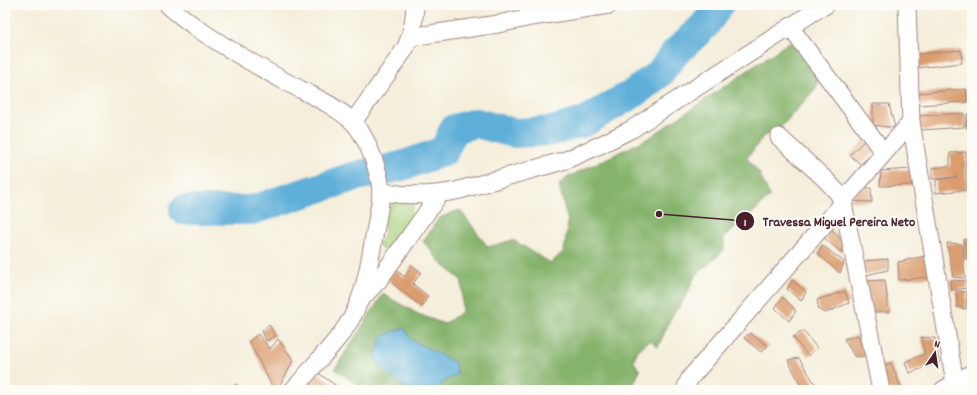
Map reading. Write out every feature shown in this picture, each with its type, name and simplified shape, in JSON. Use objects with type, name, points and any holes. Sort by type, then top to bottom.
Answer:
[{"type":"street","points":[[168,5],[174,11],[212,38],[254,64],[328,104],[358,128],[374,160],[380,185],[365,284],[352,318],[339,337],[293,390]]},
{"type":"street","points":[[358,128],[405,49],[410,37],[414,20],[415,5]]},
{"type":"street","points":[[410,37],[609,5]]},
{"type":"street","points":[[380,185],[401,195],[417,196],[439,194],[456,191],[566,160],[600,146],[632,129],[826,5]]},
{"type":"street","points":[[907,5],[911,122],[949,387],[972,373]]},
{"type":"street","points":[[790,27],[884,152]]},
{"type":"street","points":[[685,390],[690,378],[843,203],[847,196],[911,122]]},
{"type":"street","points":[[779,137],[830,184],[838,193],[843,203],[881,390]]},
{"type":"street","points":[[359,301],[378,281],[439,194]]},
{"type":"green space","points":[[791,41],[818,78],[816,88],[781,127],[763,137],[747,158],[759,173],[770,196],[744,221],[724,237],[724,250],[695,276],[686,296],[672,316],[658,347],[650,340],[638,350],[633,361],[640,370],[631,390],[360,390],[361,387],[335,369],[383,294],[418,314],[444,324],[462,312],[462,281],[441,263],[423,241],[439,218],[460,210],[488,247],[513,240],[551,263],[564,251],[568,222],[559,185],[568,177],[649,138]]},
{"type":"green space","points":[[402,196],[414,203],[407,227],[398,234],[395,246],[387,254],[378,245],[385,232],[383,220],[390,210],[393,201]]},
{"type":"water","points":[[404,328],[412,340],[454,362],[458,374],[445,381],[437,390],[409,390],[392,377],[382,368],[375,357],[382,336]]},
{"type":"building","points":[[961,50],[962,63],[916,68],[917,54]]},
{"type":"building","points":[[966,89],[967,102],[918,105],[919,93]]},
{"type":"building","points":[[873,104],[889,104],[895,128],[873,125]]},
{"type":"building","points":[[964,113],[964,127],[921,130],[918,116]]},
{"type":"building","points":[[967,114],[972,115],[972,129],[966,128]]},
{"type":"building","points":[[865,140],[876,152],[860,164],[850,155]]},
{"type":"building","points":[[966,152],[966,190],[936,193],[936,180],[957,177],[932,179],[932,168],[950,166],[950,153]]},
{"type":"building","points":[[912,169],[915,185],[880,186],[881,171]]},
{"type":"building","points":[[861,188],[871,188],[872,202],[849,201]]},
{"type":"building","points":[[830,228],[846,245],[841,252],[823,237]]},
{"type":"building","points":[[964,239],[972,241],[972,262],[964,258]]},
{"type":"building","points":[[947,243],[962,244],[965,278],[953,277]]},
{"type":"building","points":[[822,245],[844,262],[840,273],[818,254]]},
{"type":"building","points":[[925,256],[930,277],[899,280],[898,262]]},
{"type":"building","points":[[888,259],[888,270],[866,275],[862,261]]},
{"type":"building","points":[[412,265],[421,272],[413,284],[428,296],[422,307],[387,279],[394,269],[405,277]]},
{"type":"building","points":[[792,280],[806,292],[801,301],[787,289]]},
{"type":"building","points":[[885,280],[889,312],[872,312],[865,281]]},
{"type":"building","points":[[950,280],[967,281],[968,288],[951,290]]},
{"type":"building","points":[[845,291],[849,303],[825,313],[819,310],[817,300]]},
{"type":"building","points":[[956,291],[967,292],[966,309],[957,307]]},
{"type":"building","points":[[783,297],[796,311],[789,321],[775,308]]},
{"type":"building","points":[[269,325],[276,336],[266,341],[262,331]]},
{"type":"building","points":[[803,331],[817,348],[808,356],[793,337]]},
{"type":"building","points":[[750,333],[768,346],[761,352],[744,338]]},
{"type":"building","points":[[258,334],[270,349],[278,339],[293,360],[277,390],[274,390],[249,341]]},
{"type":"building","points":[[858,335],[865,356],[855,357],[844,339]]},
{"type":"building","points":[[921,337],[935,338],[939,363],[909,373],[905,362],[925,354]]},
{"type":"building","points":[[799,358],[815,384],[802,388],[788,360]]},
{"type":"building","points":[[891,363],[902,390],[885,390],[877,367]]},
{"type":"building","points":[[314,370],[342,390],[300,390]]},
{"type":"building","points":[[237,384],[239,390],[225,390]]},
{"type":"waterway","points":[[184,210],[252,210],[356,176],[402,166],[444,151],[454,129],[476,123],[514,133],[552,131],[584,122],[634,93],[660,73],[675,53],[704,26],[719,5]]},
{"type":"place","name":"Travessa Miguel Pereira Neto","points":[[659,214]]}]
